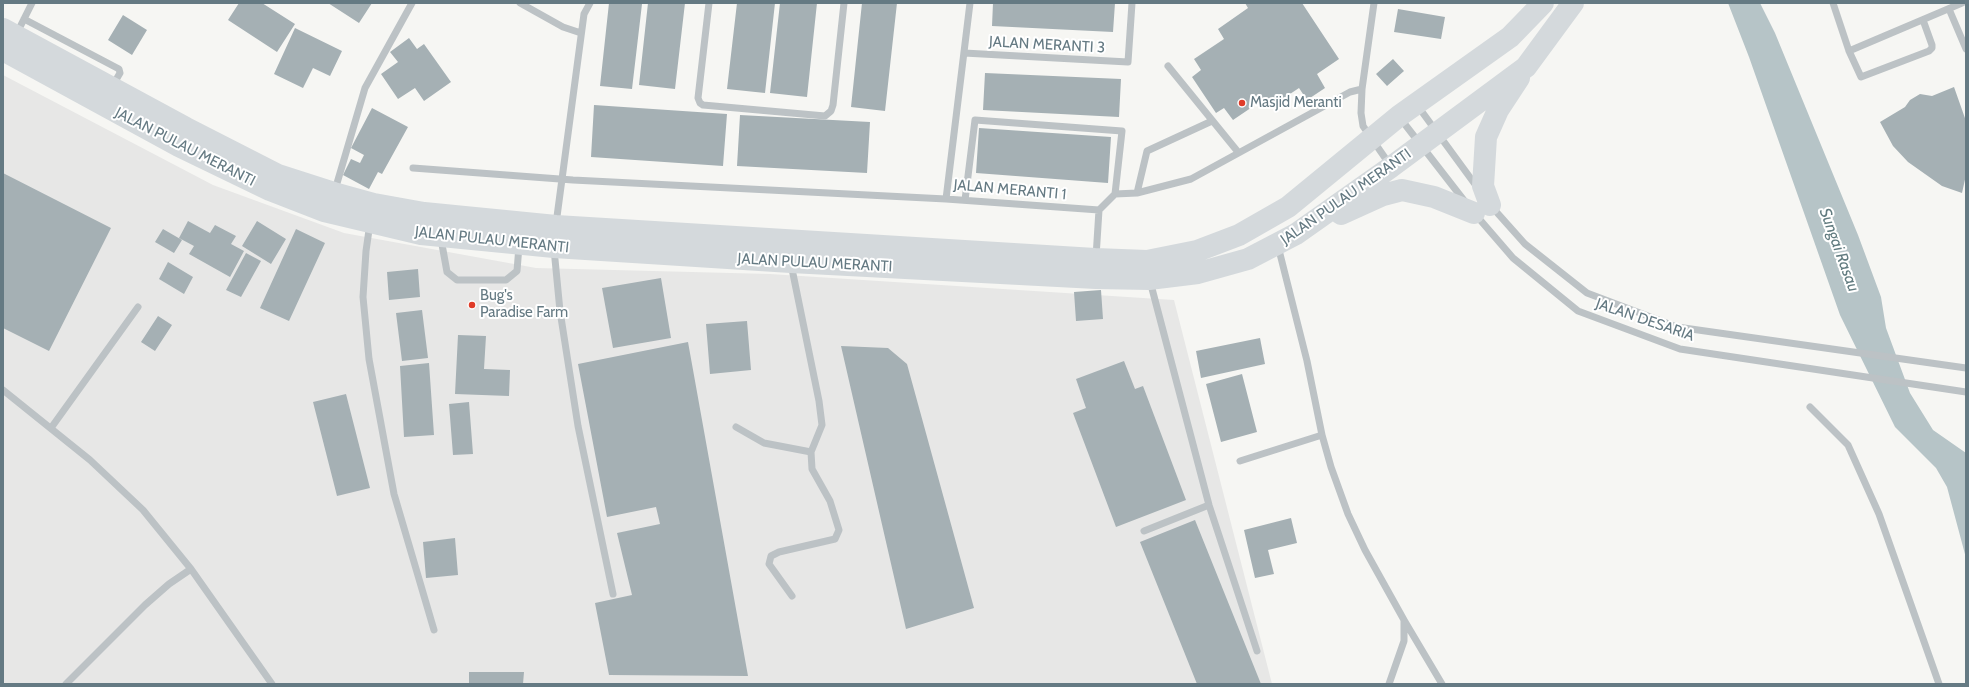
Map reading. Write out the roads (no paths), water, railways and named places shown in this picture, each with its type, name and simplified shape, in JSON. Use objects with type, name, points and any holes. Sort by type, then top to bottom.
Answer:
[{"type":"main road","name":"JALAN PULAU MERANTI","points":[[11,34],[179,146],[270,190],[324,211],[421,234],[519,243],[555,236],[1148,260],[1197,251],[1239,236],[1288,207],[1370,138],[1510,37],[1543,3]]},
{"type":"main road","name":"JALAN PULAU MERANTI","points":[[11,34],[69,53],[112,88],[278,175],[374,204],[555,236],[790,262],[1096,278],[1150,279],[1198,273],[1248,259],[1296,234],[1391,167],[1526,66],[1573,3]]},
{"type":"main road","points":[[1296,234],[1383,195],[1402,190],[1482,209],[1486,137],[1498,110],[1526,66]]},
{"type":"street","points":[[11,34],[32,3]]},
{"type":"street","points":[[334,193],[365,88],[412,3]]},
{"type":"street","points":[[520,3],[563,27],[581,33]]},
{"type":"street","points":[[590,3],[584,14],[581,33],[555,236],[560,311],[578,426],[613,594]]},
{"type":"street","points":[[709,3],[698,98],[700,103],[703,105],[825,116],[831,111],[833,105],[844,3]]},
{"type":"street","name":"JALAN MERANTI 1","points":[[970,3],[946,199],[1099,210]]},
{"type":"street","name":"JALAN MERANTI 3","points":[[964,53],[1128,62],[1132,3]]},
{"type":"street","points":[[1374,3],[1362,89],[1361,113],[1363,126],[1391,167]]},
{"type":"street","points":[[1833,3],[1861,78],[1929,51],[1932,48],[1932,45],[1922,20]]},
{"type":"street","points":[[1850,50],[1949,10],[1962,3]]},
{"type":"street","points":[[1949,10],[1966,49]]},
{"type":"street","points":[[1168,66],[1238,152]]},
{"type":"street","points":[[1115,194],[1137,193],[1191,179],[1350,92],[1362,89]]},
{"type":"street","name":"JALAN DESARIA","points":[[1408,110],[1482,209],[1587,293],[1677,327],[1966,368]]},
{"type":"street","name":"JALAN DESARIA","points":[[1408,110],[1482,209],[1513,258],[1578,311],[1680,349],[1966,392]]},
{"type":"street","points":[[965,200],[975,120],[1122,131],[1115,194],[1099,210],[1096,259]]},
{"type":"street","points":[[1137,193],[1147,151],[1212,121]]},
{"type":"street","points":[[413,168],[563,179],[946,199]]},
{"type":"street","points":[[370,223],[366,250],[363,297],[370,359],[394,494],[434,630]]},
{"type":"street","points":[[441,236],[447,272],[457,280],[506,280],[517,270],[519,243]]},
{"type":"street","points":[[1277,245],[1307,361],[1322,435],[1331,467],[1348,514],[1372,562],[1404,620],[1442,684]]},
{"type":"street","points":[[790,262],[819,401],[822,425],[811,452],[812,469],[830,501],[839,530],[835,539],[779,552],[771,556],[770,564],[792,596]]},
{"type":"street","points":[[1150,279],[1209,505],[1257,651]]},
{"type":"street","points":[[51,428],[138,307]]},
{"type":"street","points":[[3,390],[90,460],[142,510],[191,569],[272,684]]},
{"type":"street","points":[[1810,408],[1848,445],[1879,514],[1940,684]]},
{"type":"street","points":[[736,427],[764,443],[811,452]]},
{"type":"street","points":[[1240,461],[1322,435]]},
{"type":"street","points":[[1144,531],[1209,505]]},
{"type":"street","points":[[66,684],[145,605],[169,584],[191,569]]},
{"type":"street","points":[[1389,684],[1404,641],[1404,620]]},
{"type":"water","name":"Sungai Rasau","points":[[1728,3],[1760,3],[1775,33],[1858,235],[1881,297],[1886,328],[1910,393],[1933,430],[1966,453],[1966,558],[1947,487],[1936,468],[1895,427],[1840,315],[1749,57]]},
{"type":"place","name":"Masjid Meranti","points":[[1242,103]]},
{"type":"place","name":"Bug's Paradise Farm","points":[[472,305]]}]
